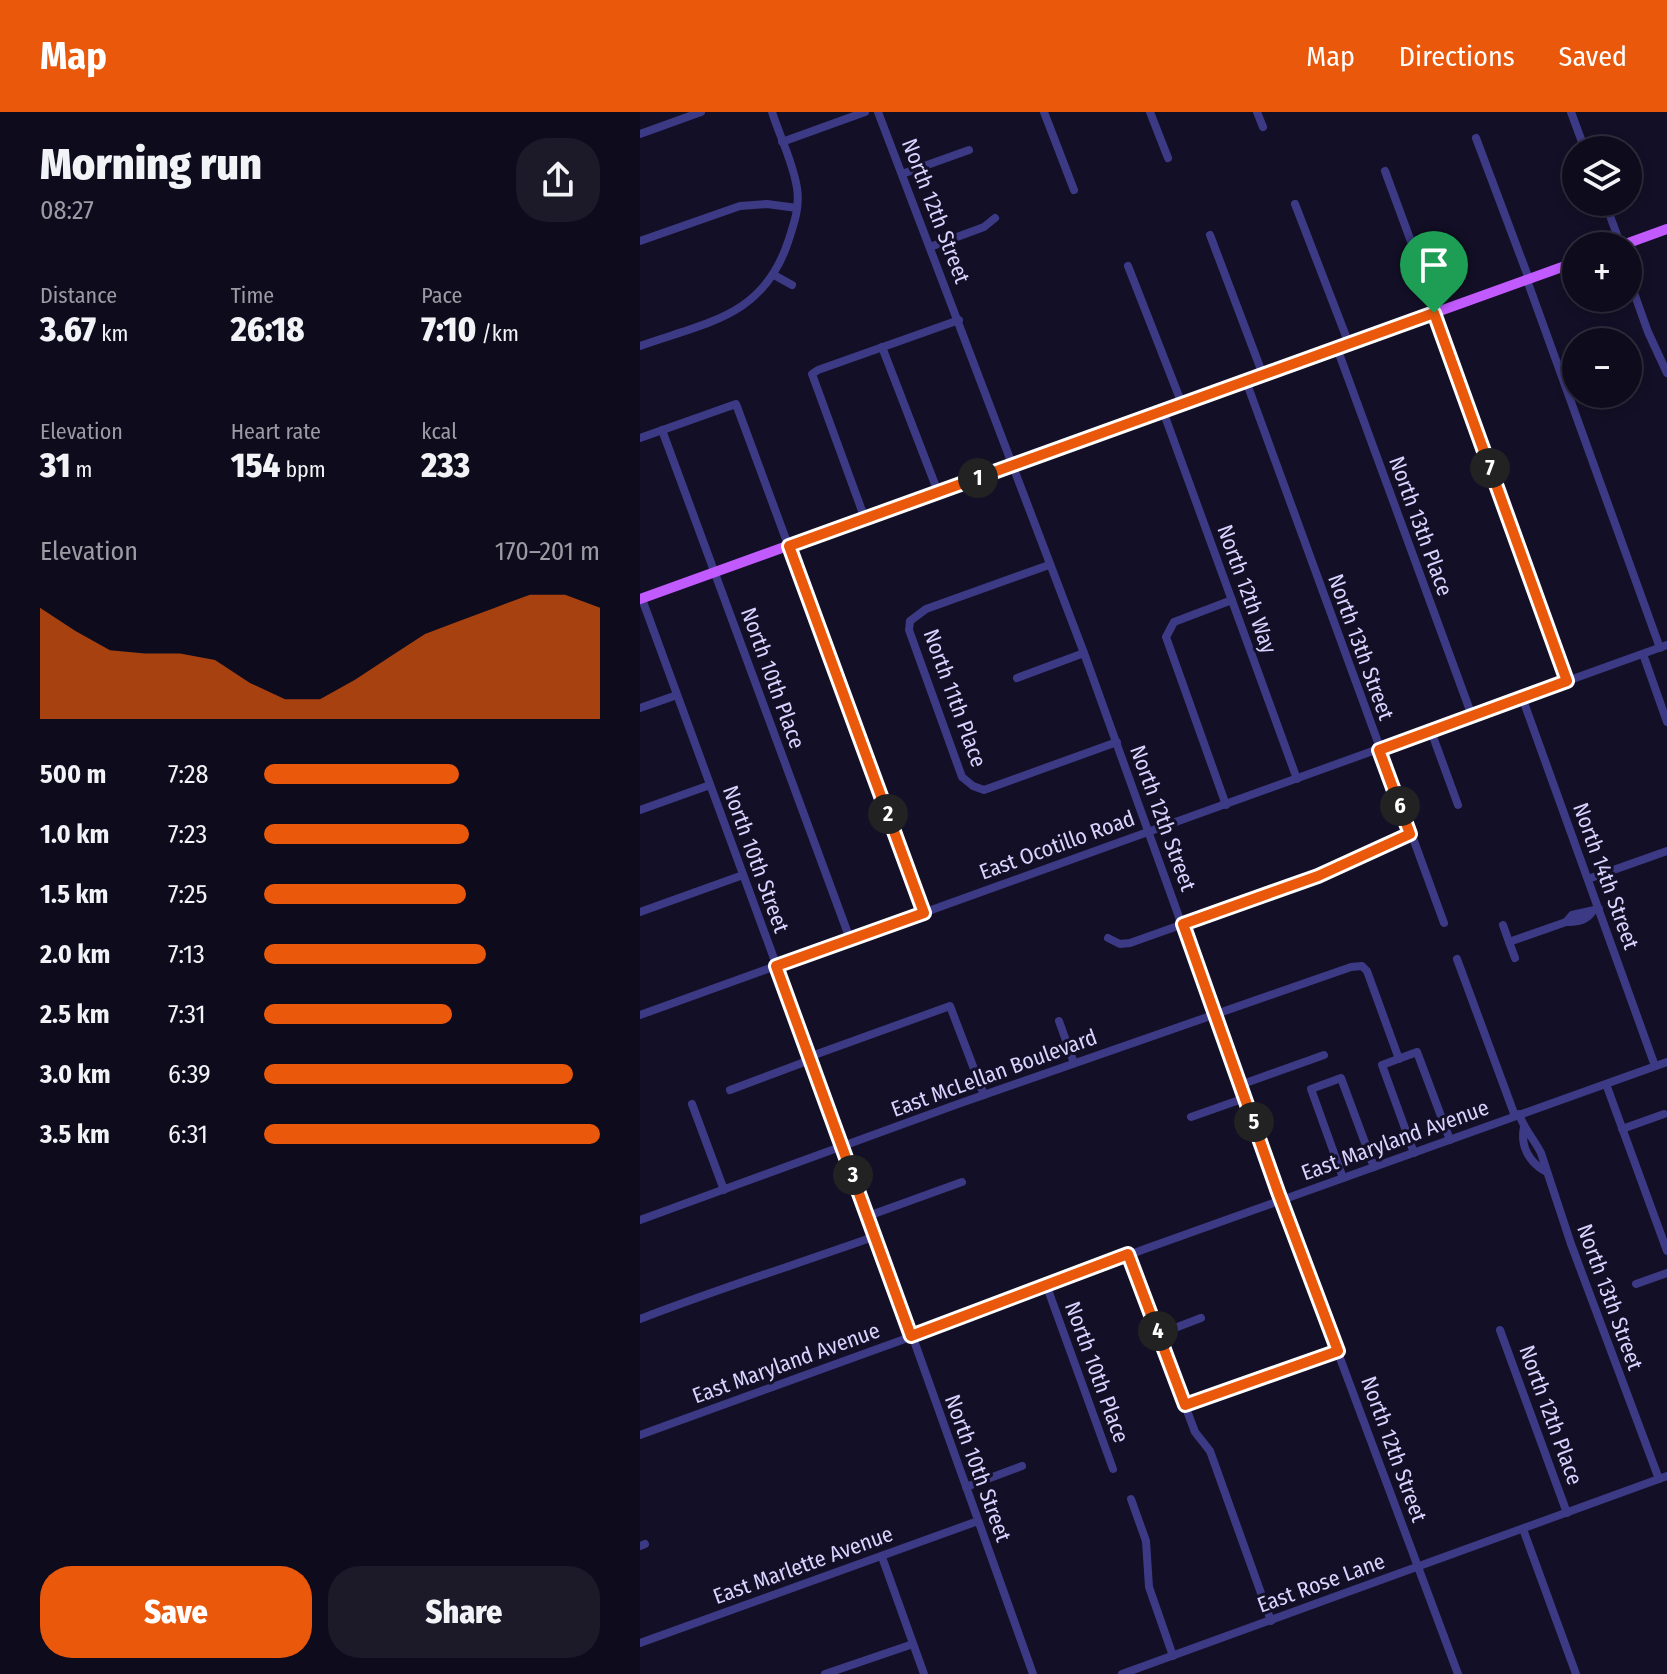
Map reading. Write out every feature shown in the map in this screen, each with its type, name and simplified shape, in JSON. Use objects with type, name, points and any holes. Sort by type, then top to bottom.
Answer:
[{"type":"main road","points":[[1642,238],[1667,229]]},
{"type":"main road","points":[[641,599],[1562,267]]},
{"type":"street","points":[[640,134],[701,112]]},
{"type":"street","points":[[640,346],[731,313],[762,291],[774,275],[787,245],[797,208],[794,174],[772,112]]},
{"type":"street","points":[[782,142],[865,112]]},
{"type":"street","name":"North 12th Street","points":[[878,112],[1084,653],[1281,1200],[1458,1674]]},
{"type":"street","points":[[1044,112],[1074,190]]},
{"type":"street","points":[[1150,112],[1168,158]]},
{"type":"street","points":[[1257,112],[1263,127]]},
{"type":"street","points":[[1571,112],[1580,136]]},
{"type":"street","points":[[1476,138],[1664,647]]},
{"type":"street","points":[[902,174],[969,150]]},
{"type":"street","points":[[1385,171],[1567,681]]},
{"type":"street","points":[[640,241],[740,206],[767,204],[797,208]]},
{"type":"street","name":"North 13th Place","points":[[1295,204],[1472,716]]},
{"type":"street","points":[[930,247],[984,227],[995,218]]},
{"type":"street","points":[[1210,235],[1263,375]]},
{"type":"street","points":[[1128,266],[1182,404]]},
{"type":"street","points":[[774,275],[792,285]]},
{"type":"street","points":[[1641,312],[1667,373]]},
{"type":"street","points":[[865,519],[812,374],[959,320]]},
{"type":"street","points":[[882,347],[938,492]]},
{"type":"street","name":"North 13th Street","points":[[1246,381],[1444,923]]},
{"type":"street","points":[[640,438],[736,404],[924,913]]},
{"type":"street","name":"North 12th Way","points":[[1163,411],[1297,779]]},
{"type":"street","name":"North 10th Place","points":[[662,430],[850,939]]},
{"type":"street","name":"North 11th Place","points":[[1049,565],[926,609],[910,621],[909,630],[956,762],[965,781],[984,790],[1117,742]]},
{"type":"street","name":"North 10th Street","points":[[641,599],[876,1236],[1033,1674]]},
{"type":"street","points":[[1226,805],[1166,637],[1174,622],[1232,600]]},
{"type":"street","name":"East Ocotillo Road","points":[[640,1015],[1664,647]]},
{"type":"street","points":[[1017,678],[1084,653]]},
{"type":"street","points":[[1643,654],[1667,722]]},
{"type":"street","points":[[640,708],[677,695]]},
{"type":"street","name":"North 14th Street","points":[[1522,697],[1588,879],[1595,910],[1655,1066]]},
{"type":"street","points":[[1431,731],[1458,805]]},
{"type":"street","points":[[640,810],[710,785]]},
{"type":"street","points":[[1108,938],[1120,944],[1130,943],[1318,876],[1410,834]]},
{"type":"street","points":[[1588,879],[1667,851]]},
{"type":"street","points":[[640,912],[743,875]]},
{"type":"street","points":[[1509,942],[1595,910]]},
{"type":"street","points":[[1503,925],[1515,958]]},
{"type":"street","name":"North 13th Street","points":[[1457,959],[1524,1127],[1522,1137],[1529,1160],[1545,1171],[1663,1478]]},
{"type":"street","name":"East McLellan Boulevard","points":[[640,1220],[1074,1063],[1362,966],[1367,971],[1399,1059]]},
{"type":"street","points":[[730,1090],[950,1006],[984,1095]]},
{"type":"street","points":[[1059,1021],[1074,1063]]},
{"type":"street","points":[[1414,1153],[1382,1065],[1417,1052],[1450,1140]]},
{"type":"street","points":[[1240,1085],[1324,1055]]},
{"type":"street","name":"East Maryland Avenue","points":[[640,1435],[1047,1287],[1128,1254],[1667,1062]]},
{"type":"street","points":[[1343,1178],[1311,1089],[1341,1078],[1374,1167]]},
{"type":"street","points":[[1606,1084],[1667,1251]]},
{"type":"street","points":[[1191,1117],[1245,1098]]},
{"type":"street","points":[[692,1104],[724,1190]]},
{"type":"street","points":[[1622,1129],[1664,1114]]},
{"type":"street","points":[[868,1216],[962,1182]]},
{"type":"street","points":[[640,1319],[715,1290],[876,1236]]},
{"type":"street","points":[[1128,1254],[1199,1439],[1210,1451],[1271,1621]]},
{"type":"street","points":[[1636,1284],[1667,1273]]},
{"type":"street","name":"North 10th Place","points":[[1047,1287],[1113,1469]]},
{"type":"street","points":[[1159,1334],[1201,1318]]},
{"type":"street","name":"North 12th Place","points":[[1500,1330],[1567,1513]]},
{"type":"street","points":[[1185,1405],[1338,1351]]},
{"type":"street","points":[[966,1487],[1022,1466]]},
{"type":"street","name":"East Rose Lane","points":[[1122,1674],[1663,1478]]},
{"type":"street","points":[[1131,1499],[1146,1541],[1149,1587],[1173,1656]]},
{"type":"street","name":"East Marlette Avenue","points":[[640,1643],[978,1521]]},
{"type":"street","points":[[1523,1529],[1576,1674]]},
{"type":"street","points":[[882,1557],[924,1674]]},
{"type":"street","points":[[825,1674],[913,1644]]},
{"type":"route","points":[[1434,313],[1567,681],[1379,750],[1410,834],[1318,876],[1183,924],[1338,1351],[1185,1405],[1128,1254],[1029,1294],[911,1336],[776,966],[924,913],[789,546],[1434,313]]}]
